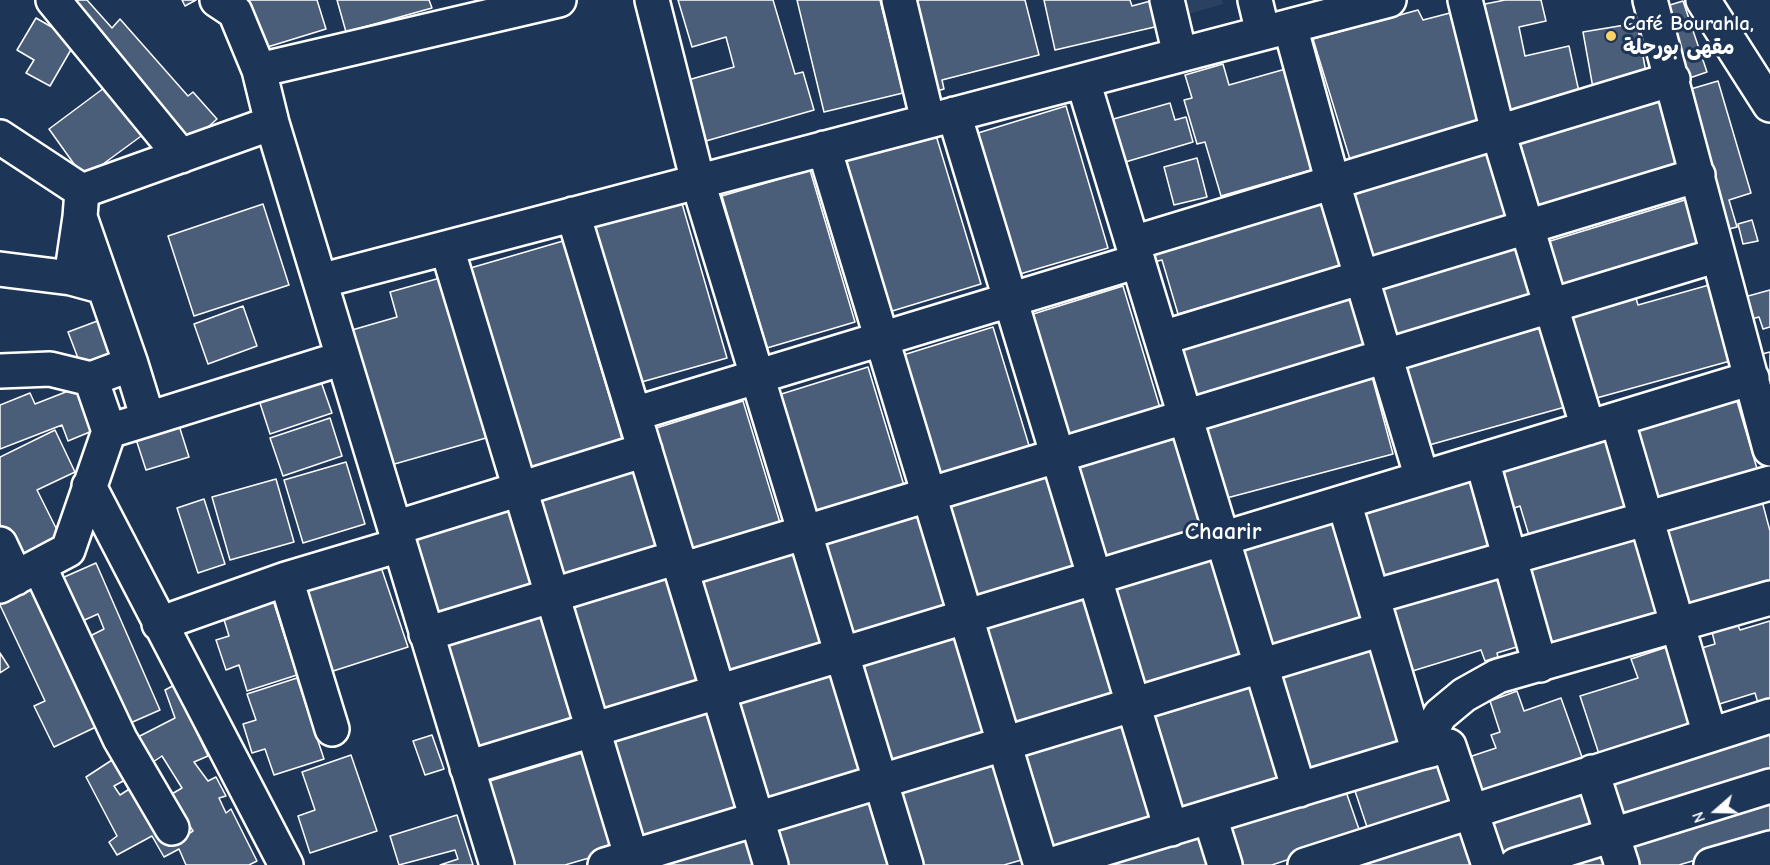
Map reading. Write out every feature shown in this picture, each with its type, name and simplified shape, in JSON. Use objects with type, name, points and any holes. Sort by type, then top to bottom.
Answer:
[{"type":"street","points":[[52,0],[181,156]]},
{"type":"street","points":[[217,0],[235,12],[259,70],[272,123],[497,865]]},
{"type":"street","points":[[259,70],[559,0]]},
{"type":"street","points":[[652,0],[698,182],[906,865]]},
{"type":"street","points":[[899,0],[1010,300],[1171,829]]},
{"type":"street","points":[[1167,0],[1180,55]]},
{"type":"street","points":[[1255,0],[1277,29],[1332,183],[1422,478]]},
{"type":"street","points":[[320,281],[1389,0]]},
{"type":"street","points":[[1465,0],[1498,132],[1551,306],[1646,518],[1710,735]]},
{"type":"street","points":[[1650,0],[1718,255],[1757,340],[1752,378],[1770,449]]},
{"type":"street","points":[[1703,0],[1770,105]]},
{"type":"street","points":[[634,414],[1010,300],[1136,252],[1332,183],[1672,79]]},
{"type":"street","points":[[1083,81],[1299,790]]},
{"type":"street","points":[[81,204],[181,156],[272,123]]},
{"type":"street","points":[[0,137],[81,204],[104,287],[148,418]]},
{"type":"street","points":[[824,148],[1041,865]]},
{"type":"street","points":[[1162,338],[1698,176]]},
{"type":"street","points":[[71,278],[81,204]]},
{"type":"street","points":[[573,214],[771,865]]},
{"type":"street","points":[[447,248],[593,730],[624,862],[757,819],[1382,629]]},
{"type":"street","points":[[426,634],[552,596],[804,532],[1718,255]]},
{"type":"street","points":[[0,269],[71,278],[104,287]]},
{"type":"street","points":[[109,431],[343,358]]},
{"type":"street","points":[[0,371],[50,369],[91,379],[130,364]]},
{"type":"street","points":[[467,768],[1752,378]]},
{"type":"street","points":[[18,577],[68,550],[109,431],[91,379]]},
{"type":"street","points":[[159,624],[286,579],[520,489],[645,450]]},
{"type":"street","points":[[1482,460],[1540,665]]},
{"type":"street","points":[[1373,597],[1770,483]]},
{"type":"street","points":[[89,486],[285,865]]},
{"type":"street","points":[[1344,502],[1382,629],[1423,740],[1471,810],[1489,865]]},
{"type":"street","points":[[0,544],[172,828]]},
{"type":"street","points":[[286,579],[332,729]]},
{"type":"street","points":[[1050,865],[1299,790],[1423,740],[1464,695],[1498,676],[1770,598]]},
{"type":"street","points":[[1305,865],[1770,716]]},
{"type":"street","points":[[1592,772],[1622,865]]},
{"type":"street","points":[[1516,865],[1770,786]]},
{"type":"street","points":[[1210,817],[1225,865]]},
{"type":"street","points":[[1710,865],[1770,848]]},
{"type":"shaded area","points":[[1181,0],[1222,0],[1223,4],[1185,15]]},
{"type":"building","points":[[76,0],[87,0],[112,28],[120,19],[188,96],[193,92],[217,119],[189,144],[67,8]]},
{"type":"building","points":[[182,0],[196,0],[185,6]]},
{"type":"building","points":[[245,0],[317,0],[326,29],[261,49]]},
{"type":"building","points":[[337,0],[429,0],[432,8],[346,32]]},
{"type":"building","points":[[678,0],[773,0],[795,74],[803,72],[814,110],[699,143],[681,82],[734,67],[726,37],[692,47]]},
{"type":"building","points":[[797,0],[880,0],[903,93],[824,112]]},
{"type":"building","points":[[909,0],[1025,0],[1039,55],[942,80],[944,89],[933,92]]},
{"type":"building","points":[[1044,0],[1130,0],[1132,6],[1154,0],[1159,26],[1055,50]]},
{"type":"building","points":[[1505,0],[1541,0],[1546,21],[1519,27],[1525,56],[1569,46],[1581,101],[1504,118],[1480,5]]},
{"type":"building","points":[[1683,1],[1707,72],[1684,80],[1660,8]]},
{"type":"building","points":[[1418,10],[1423,20],[1450,13],[1482,128],[1352,166],[1313,39]]},
{"type":"building","points":[[36,18],[76,41],[50,86],[26,73],[34,60],[17,50]]},
{"type":"building","points":[[1637,23],[1647,78],[1593,88],[1583,32]]},
{"type":"building","points":[[1223,64],[1229,85],[1289,68],[1318,168],[1221,196],[1205,142],[1197,144],[1184,100],[1192,98],[1185,75]]},
{"type":"building","points":[[1718,81],[1751,193],[1729,200],[1737,227],[1725,230],[1684,91]]},
{"type":"building","points":[[108,85],[144,134],[84,178],[49,129]]},
{"type":"building","points":[[1662,98],[1683,170],[1541,213],[1519,140]]},
{"type":"building","points":[[1170,103],[1175,120],[1186,117],[1193,142],[1122,163],[1110,120]]},
{"type":"building","points":[[1066,106],[1108,248],[1020,274],[978,133]]},
{"type":"building","points":[[935,132],[981,284],[889,312],[843,160]]},
{"type":"building","points":[[1488,148],[1509,222],[1367,263],[1346,190]]},
{"type":"building","points":[[1197,158],[1207,197],[1174,205],[1164,167]]},
{"type":"building","points":[[810,170],[855,322],[767,348],[722,196]]},
{"type":"building","points":[[1323,194],[1344,266],[1178,314],[1162,260],[1154,262],[1149,244]]},
{"type":"building","points":[[1688,199],[1704,252],[1562,295],[1547,242]]},
{"type":"building","points":[[681,200],[727,358],[638,383],[593,225]]},
{"type":"building","points":[[263,204],[289,285],[194,316],[168,236]]},
{"type":"building","points":[[1752,220],[1758,241],[1743,244],[1738,224]]},
{"type":"building","points":[[563,241],[625,449],[529,477],[467,269]]},
{"type":"building","points":[[1516,241],[1534,301],[1392,344],[1374,283]]},
{"type":"building","points":[[440,278],[486,438],[391,465],[352,330],[397,317],[390,292]]},
{"type":"building","points":[[1709,285],[1730,361],[1593,399],[1570,316],[1636,298],[1638,305]]},
{"type":"building","points":[[1123,286],[1161,411],[1068,439],[1030,315]]},
{"type":"building","points":[[1770,290],[1770,327],[1763,329],[1759,317],[1748,320],[1741,298]]},
{"type":"building","points":[[1350,293],[1366,348],[1193,398],[1177,343]]},
{"type":"building","points":[[243,306],[257,346],[208,364],[194,324]]},
{"type":"building","points":[[100,320],[113,354],[81,366],[68,332]]},
{"type":"building","points":[[993,327],[1031,452],[938,480],[900,356]]},
{"type":"building","points":[[1544,327],[1565,407],[1422,447],[1400,367]]},
{"type":"building","points":[[1770,352],[1770,398],[1758,355]]},
{"type":"building","points":[[1770,352],[1770,398],[1758,355]]},
{"type":"building","points":[[868,367],[906,492],[813,520],[775,396]]},
{"type":"building","points":[[318,373],[332,413],[270,434],[257,394]]},
{"type":"building","points":[[1371,373],[1393,454],[1223,499],[1202,419]]},
{"type":"building","points":[[81,386],[97,429],[68,441],[62,425],[0,449],[0,405],[30,393],[35,404]]},
{"type":"building","points":[[743,401],[781,526],[689,554],[650,430]]},
{"type":"building","points":[[1737,401],[1758,472],[1656,502],[1634,431]]},
{"type":"building","points":[[176,416],[189,457],[146,470],[133,430]]},
{"type":"building","points":[[330,418],[342,456],[283,476],[270,438]]},
{"type":"building","points":[[55,430],[75,472],[37,490],[61,538],[17,560],[0,524],[0,457]]},
{"type":"building","points":[[1175,430],[1206,528],[1102,560],[1073,462]]},
{"type":"building","points":[[1606,436],[1628,510],[1530,539],[1520,506],[1506,511],[1493,470]]},
{"type":"building","points":[[346,462],[365,524],[303,543],[284,480]]},
{"type":"building","points":[[632,465],[657,548],[557,578],[532,494]]},
{"type":"building","points":[[1048,470],[1078,568],[975,599],[945,502]]},
{"type":"building","points":[[276,479],[294,542],[230,560],[212,497]]},
{"type":"building","points":[[1472,479],[1493,549],[1381,583],[1360,513]]},
{"type":"building","points":[[204,499],[225,564],[198,573],[177,508]]},
{"type":"building","points":[[1762,501],[1770,531],[1770,581],[1684,605],[1663,528]]},
{"type":"building","points":[[509,503],[534,586],[434,615],[409,532]]},
{"type":"building","points":[[920,512],[950,610],[847,641],[817,543]]},
{"type":"building","points":[[1337,518],[1367,615],[1265,647],[1235,549]]},
{"type":"building","points":[[1634,536],[1656,613],[1546,645],[1524,568]]},
{"type":"building","points":[[796,550],[826,648],[723,680],[693,582]]},
{"type":"building","points":[[1213,555],[1243,653],[1140,685],[1110,587]]},
{"type":"building","points":[[96,563],[160,710],[128,724],[90,636],[104,629],[98,614],[80,622],[62,578]]},
{"type":"building","points":[[380,564],[408,647],[327,673],[300,590]]},
{"type":"building","points":[[1500,572],[1523,645],[1497,653],[1498,657],[1485,661],[1481,650],[1406,673],[1385,607]]},
{"type":"building","points":[[668,573],[702,684],[600,714],[567,604]]},
{"type":"building","points":[[33,587],[98,726],[54,747],[34,706],[45,701],[0,605],[0,602]]},
{"type":"building","points":[[271,594],[297,675],[247,691],[239,665],[226,670],[216,640],[229,636],[221,610]]},
{"type":"building","points":[[1084,596],[1114,694],[1012,725],[982,627]]},
{"type":"building","points":[[541,611],[575,724],[473,755],[439,643]]},
{"type":"building","points":[[1770,621],[1770,707],[1760,710],[1755,693],[1713,706],[1695,650],[1715,644],[1712,632],[1737,623],[1740,630]]},
{"type":"building","points":[[956,637],[986,735],[884,766],[853,668]]},
{"type":"building","points":[[1375,642],[1405,739],[1302,771],[1272,673]]},
{"type":"building","points":[[1673,645],[1698,723],[1599,754],[1580,696],[1638,678],[1631,659]]},
{"type":"building","points":[[0,653],[9,667],[0,673]]},
{"type":"building","points":[[834,675],[864,773],[761,804],[731,706]]},
{"type":"building","points":[[297,678],[324,759],[274,775],[265,749],[252,753],[243,724],[256,720],[247,694]]},
{"type":"building","points":[[1251,679],[1281,777],[1178,809],[1148,711]]},
{"type":"building","points":[[180,682],[190,704],[185,708],[208,756],[194,762],[208,781],[216,777],[226,796],[219,798],[226,813],[231,809],[257,861],[249,865],[186,865],[179,849],[164,857],[152,836],[117,855],[109,842],[117,836],[86,777],[112,760],[125,780],[114,786],[120,795],[131,788],[169,846],[193,831],[170,795],[182,788],[162,756],[150,764],[134,739],[175,718],[165,690]]},
{"type":"building","points":[[1517,691],[1524,711],[1561,698],[1582,757],[1482,793],[1469,757],[1496,748],[1491,735],[1500,732],[1490,701]]},
{"type":"building","points":[[710,711],[740,808],[637,840],[607,742]]},
{"type":"building","points":[[1123,722],[1153,820],[1050,851],[1020,753]]},
{"type":"building","points":[[1770,731],[1770,779],[1623,820],[1610,776]]},
{"type":"building","points":[[432,735],[444,769],[425,775],[413,741]]},
{"type":"building","points":[[582,753],[613,851],[565,865],[505,865],[480,784]]},
{"type":"building","points":[[351,755],[377,831],[310,853],[298,816],[315,810],[302,772]]},
{"type":"building","points":[[1440,759],[1455,805],[1369,833],[1354,788]]},
{"type":"building","points":[[995,761],[1025,859],[1004,865],[915,865],[892,792]]},
{"type":"building","points":[[1343,783],[1361,835],[1272,865],[1236,865],[1222,823]]},
{"type":"building","points":[[1585,786],[1598,828],[1499,860],[1486,818]]},
{"type":"building","points":[[1770,795],[1770,838],[1679,865],[1630,865],[1623,838]]},
{"type":"building","points":[[874,796],[896,865],[783,865],[772,827]]},
{"type":"building","points":[[457,815],[473,865],[440,865],[458,859],[455,850],[399,865],[390,836]]},
{"type":"building","points":[[1460,823],[1474,865],[1337,865]]},
{"type":"building","points":[[1197,831],[1209,865],[1101,865]]},
{"type":"building","points":[[746,834],[756,865],[645,865]]},
{"type":"building","points":[[1605,844],[1612,865],[1544,865]]},
{"type":"place","name":"Café Bourahla, مقهى بورحلة","points":[[1611,36]]},
{"type":"district","name":"Chaarir","points":[[1223,532]]}]
